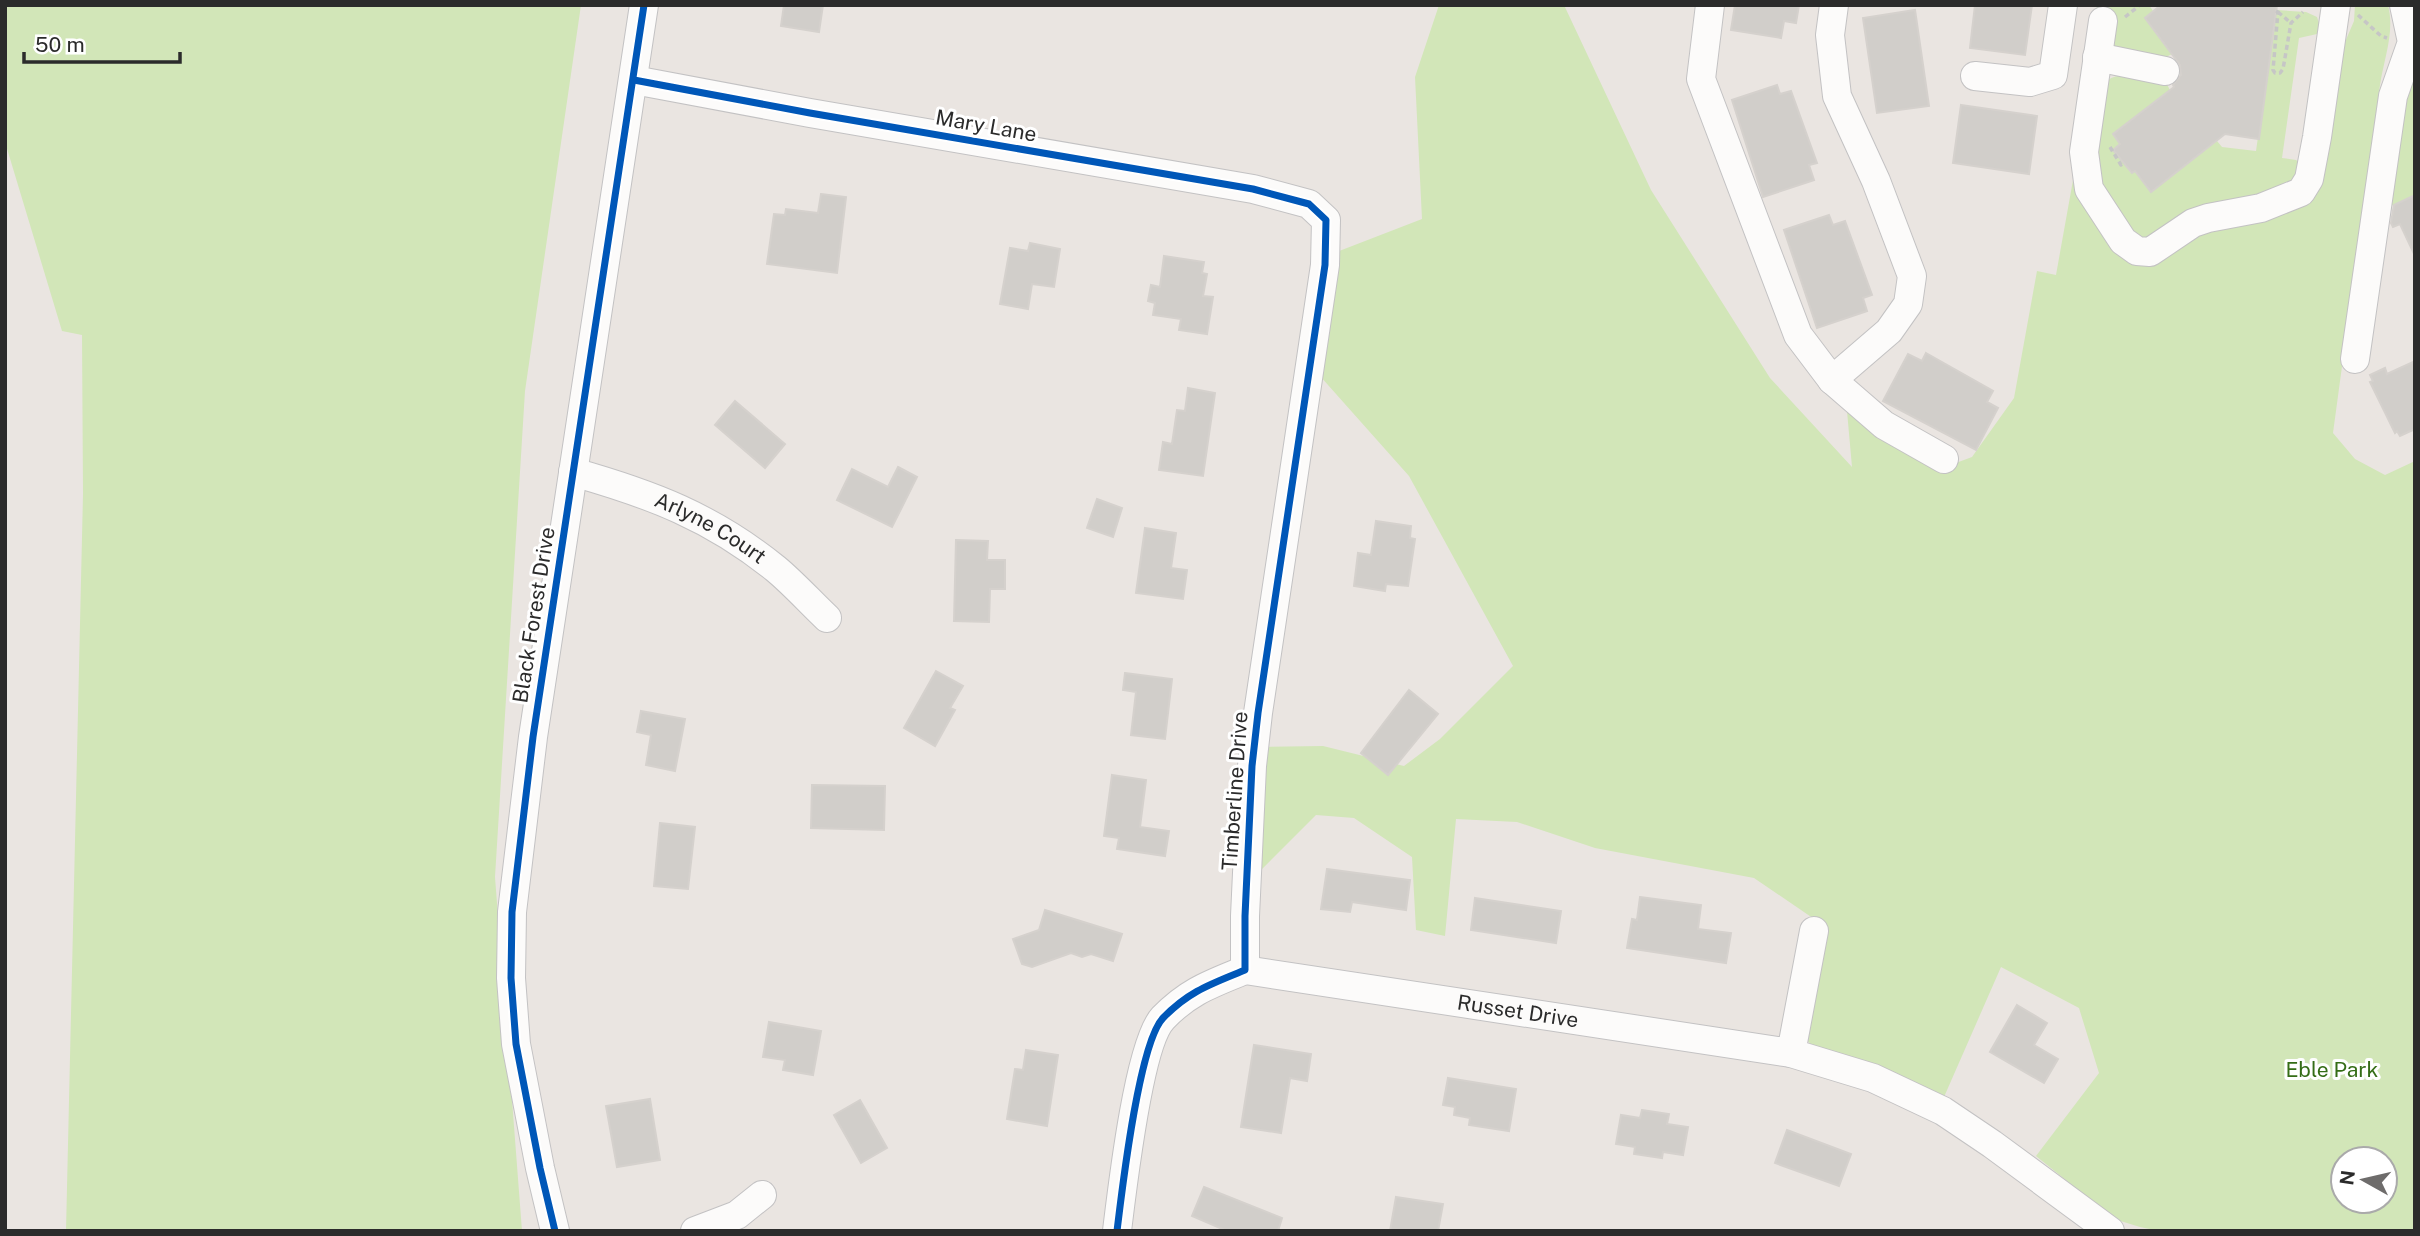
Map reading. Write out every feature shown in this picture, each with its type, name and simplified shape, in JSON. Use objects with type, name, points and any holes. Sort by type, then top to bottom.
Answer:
[{"type":"street","name":"Black Forest Drive","points":[[555,1231],[516,1044],[511,978],[512,912],[533,737],[644,5]]},
{"type":"street","points":[[1710,5],[1701,79],[1798,335],[1832,380],[1884,425],[1944,459]]},
{"type":"street","points":[[1832,380],[1889,331],[1908,304],[1912,276],[1876,181],[1837,96],[1830,35],[1834,5]]},
{"type":"street","points":[[1975,76],[2031,82],[2053,75],[2063,5]]},
{"type":"street","points":[[2355,359],[2393,96],[2412,42],[2404,5]]},
{"type":"street","points":[[2103,21],[2084,152],[2089,189],[2123,241],[2137,251],[2150,253],[2193,223],[2261,208],[2301,192],[2309,179],[2344,7]]},
{"type":"street","points":[[2097,57],[2165,71]]},
{"type":"street","name":"Mary Lane","points":[[634,80],[823,116],[1253,188],[1309,204],[1326,220]]},
{"type":"street","name":"Timberline Drive","points":[[1245,970],[1252,766],[1270,624],[1325,265],[1326,220]]},
{"type":"street","name":"Arlyne Court","points":[[573,472],[637,490],[708,522],[777,569],[827,618]]},
{"type":"street","points":[[1791,1053],[1814,931]]},
{"type":"street","points":[[1117,1231],[1127,1156],[1147,1054],[1161,1020],[1194,990],[1245,970]]},
{"type":"street","name":"Russet Drive","points":[[1245,970],[1791,1053],[1873,1078],[1943,1111],[2110,1231]]},
{"type":"street","points":[[695,1231],[737,1214],[762,1195]]},
{"type":"path","points":[[2344,7],[2381,36],[2389,39]]},
{"type":"path","points":[[2291,23],[2277,11],[2275,73],[2280,73],[2283,69],[2291,23],[2303,12]]},
{"type":"green space","points":[[5,5],[581,5],[525,391],[495,877],[522,1231],[66,1231],[83,494],[82,335],[62,331],[5,142]]},
{"type":"green space","name":"Eble Park","points":[[1439,5],[1564,5],[1651,190],[1770,378],[1852,467],[1847,411],[1937,470],[1972,457],[2014,398],[2037,271],[2056,275],[2075,169],[2116,251],[2195,233],[2305,201],[2337,61],[2354,21],[2355,5],[2388,5],[2390,35],[2380,85],[2333,433],[2355,459],[2385,475],[2415,461],[2415,1231],[2159,1231],[2114,1219],[2036,1156],[2099,1073],[2079,1008],[2001,967],[1944,1097],[1814,1048],[1805,1038],[1820,923],[1754,878],[1595,848],[1517,822],[1456,819],[1445,936],[1416,930],[1412,857],[1354,818],[1316,815],[1257,874],[1262,747],[1323,746],[1404,766],[1440,739],[1513,666],[1409,476],[1320,376],[1334,253],[1422,219],[1415,77]]},
{"type":"green space","points":[[2097,5],[2149,5],[2153,11],[2145,18],[2172,54],[2154,63],[2115,52],[2096,11]]},
{"type":"green space","points":[[2276,10],[2306,12],[2317,17],[2320,26],[2317,34],[2299,38],[2282,158],[2300,163],[2293,181],[2156,239],[2128,237],[2095,177],[2104,83],[2117,76],[2133,75],[2165,81],[2170,90],[2113,134],[2120,144],[2114,150],[2131,173],[2135,171],[2151,191],[2217,141],[2222,147],[2256,151]]},
{"type":"green space","points":[[2410,79],[2415,79],[2415,195],[2391,206],[2392,209],[2386,212],[2406,87]]},
{"type":"building","points":[[784,5],[823,5],[819,32],[781,26]]},
{"type":"building","points":[[1735,5],[1799,5],[1796,23],[1784,21],[1781,38],[1731,30]]},
{"type":"building","points":[[1975,5],[2032,5],[2025,55],[1970,48]]},
{"type":"building","points":[[2161,5],[2277,5],[2259,139],[2225,134],[2151,192],[2135,171],[2132,173],[2113,150],[2120,144],[2113,134],[2174,87],[2181,75],[2180,65],[2145,18]]},
{"type":"building","points":[[1915,10],[1929,106],[1877,113],[1863,18]]},
{"type":"building","points":[[1777,85],[1780,94],[1791,91],[1817,163],[1809,165],[1814,180],[1763,197],[1732,100]]},
{"type":"building","points":[[1961,105],[2037,116],[2029,174],[1953,163]]},
{"type":"building","points":[[821,194],[846,197],[837,273],[767,264],[774,214],[785,215],[786,209],[818,213]]},
{"type":"building","points":[[2415,195],[2415,256],[2400,224],[2393,227],[2391,223],[2394,205]]},
{"type":"building","points":[[1829,215],[1833,225],[1845,221],[1872,295],[1863,298],[1867,311],[1817,328],[1784,230]]},
{"type":"building","points":[[1030,243],[1060,249],[1054,287],[1032,284],[1028,309],[1000,304],[1010,248],[1028,251]]},
{"type":"building","points":[[1164,256],[1204,262],[1202,273],[1207,274],[1203,296],[1213,297],[1207,334],[1179,330],[1181,319],[1153,315],[1155,303],[1148,301],[1151,285],[1160,287]]},
{"type":"building","points":[[1926,353],[1993,391],[1987,402],[1998,408],[1976,450],[1883,401],[1908,354],[1922,361]]},
{"type":"building","points":[[2415,361],[2415,429],[2400,436],[2397,431],[2395,433],[2370,382],[2373,381],[2370,375],[2385,368],[2387,374]]},
{"type":"building","points":[[1188,388],[1215,393],[1203,476],[1159,470],[1163,442],[1172,444],[1177,410],[1185,411]]},
{"type":"building","points":[[735,401],[785,444],[765,468],[715,425]]},
{"type":"building","points":[[898,467],[917,477],[892,527],[837,500],[852,469],[888,487]]},
{"type":"building","points":[[1097,499],[1122,508],[1113,537],[1087,528]]},
{"type":"building","points":[[1376,521],[1411,526],[1410,538],[1415,539],[1408,586],[1386,584],[1385,591],[1354,586],[1358,553],[1371,555]]},
{"type":"building","points":[[1145,528],[1176,533],[1171,568],[1187,570],[1183,599],[1136,593]]},
{"type":"building","points":[[956,540],[988,541],[987,560],[1005,560],[1005,589],[990,589],[989,622],[954,621]]},
{"type":"building","points":[[936,671],[963,686],[950,708],[955,710],[935,746],[904,728]]},
{"type":"building","points":[[1125,673],[1172,679],[1165,739],[1131,735],[1136,692],[1123,690]]},
{"type":"building","points":[[1409,690],[1438,714],[1388,775],[1361,753]]},
{"type":"building","points":[[641,711],[685,719],[675,771],[646,765],[651,735],[637,732]]},
{"type":"building","points":[[1112,775],[1146,780],[1140,827],[1169,831],[1165,856],[1117,849],[1119,838],[1104,836]]},
{"type":"building","points":[[812,785],[885,786],[884,830],[811,828]]},
{"type":"building","points":[[660,823],[695,827],[688,889],[654,886]]},
{"type":"building","points":[[1327,869],[1410,880],[1406,910],[1352,902],[1350,912],[1321,909]]},
{"type":"building","points":[[1640,897],[1701,905],[1698,929],[1731,933],[1726,963],[1627,948],[1632,919],[1637,920]]},
{"type":"building","points":[[1475,898],[1561,911],[1556,943],[1471,930]]},
{"type":"building","points":[[1045,910],[1122,934],[1113,961],[1091,954],[1082,957],[1071,953],[1032,967],[1022,964],[1013,939],[1039,930]]},
{"type":"building","points":[[2017,1005],[2047,1023],[2034,1045],[2058,1059],[2044,1083],[1990,1052]]},
{"type":"building","points":[[769,1022],[821,1031],[813,1075],[783,1070],[785,1060],[763,1057]]},
{"type":"building","points":[[1254,1045],[1311,1054],[1307,1081],[1290,1078],[1281,1133],[1241,1127]]},
{"type":"building","points":[[1026,1050],[1058,1055],[1047,1126],[1007,1119],[1015,1069],[1023,1070]]},
{"type":"building","points":[[1448,1078],[1516,1089],[1509,1131],[1469,1125],[1470,1118],[1454,1115],[1455,1107],[1443,1105]]},
{"type":"building","points":[[650,1099],[660,1160],[617,1167],[606,1106]]},
{"type":"building","points":[[860,1100],[887,1148],[861,1163],[834,1115]]},
{"type":"building","points":[[1642,1110],[1669,1114],[1667,1124],[1688,1127],[1683,1155],[1663,1152],[1662,1158],[1634,1154],[1635,1147],[1616,1144],[1621,1115],[1640,1118]]},
{"type":"building","points":[[1787,1130],[1851,1154],[1839,1186],[1775,1163]]},
{"type":"building","points":[[1204,1187],[1282,1218],[1278,1231],[1227,1231],[1192,1216]]},
{"type":"building","points":[[1396,1197],[1443,1204],[1438,1231],[1390,1231]]},
{"type":"cycle path","points":[[555,1231],[516,1044],[511,978],[512,912],[533,737],[644,5]]},
{"type":"cycle path","points":[[634,80],[1253,189],[1309,204],[1326,220],[1325,265],[1252,766],[1245,970],[1201,989],[1182,1001],[1163,1018],[1154,1033],[1139,1086],[1117,1231]]}]
